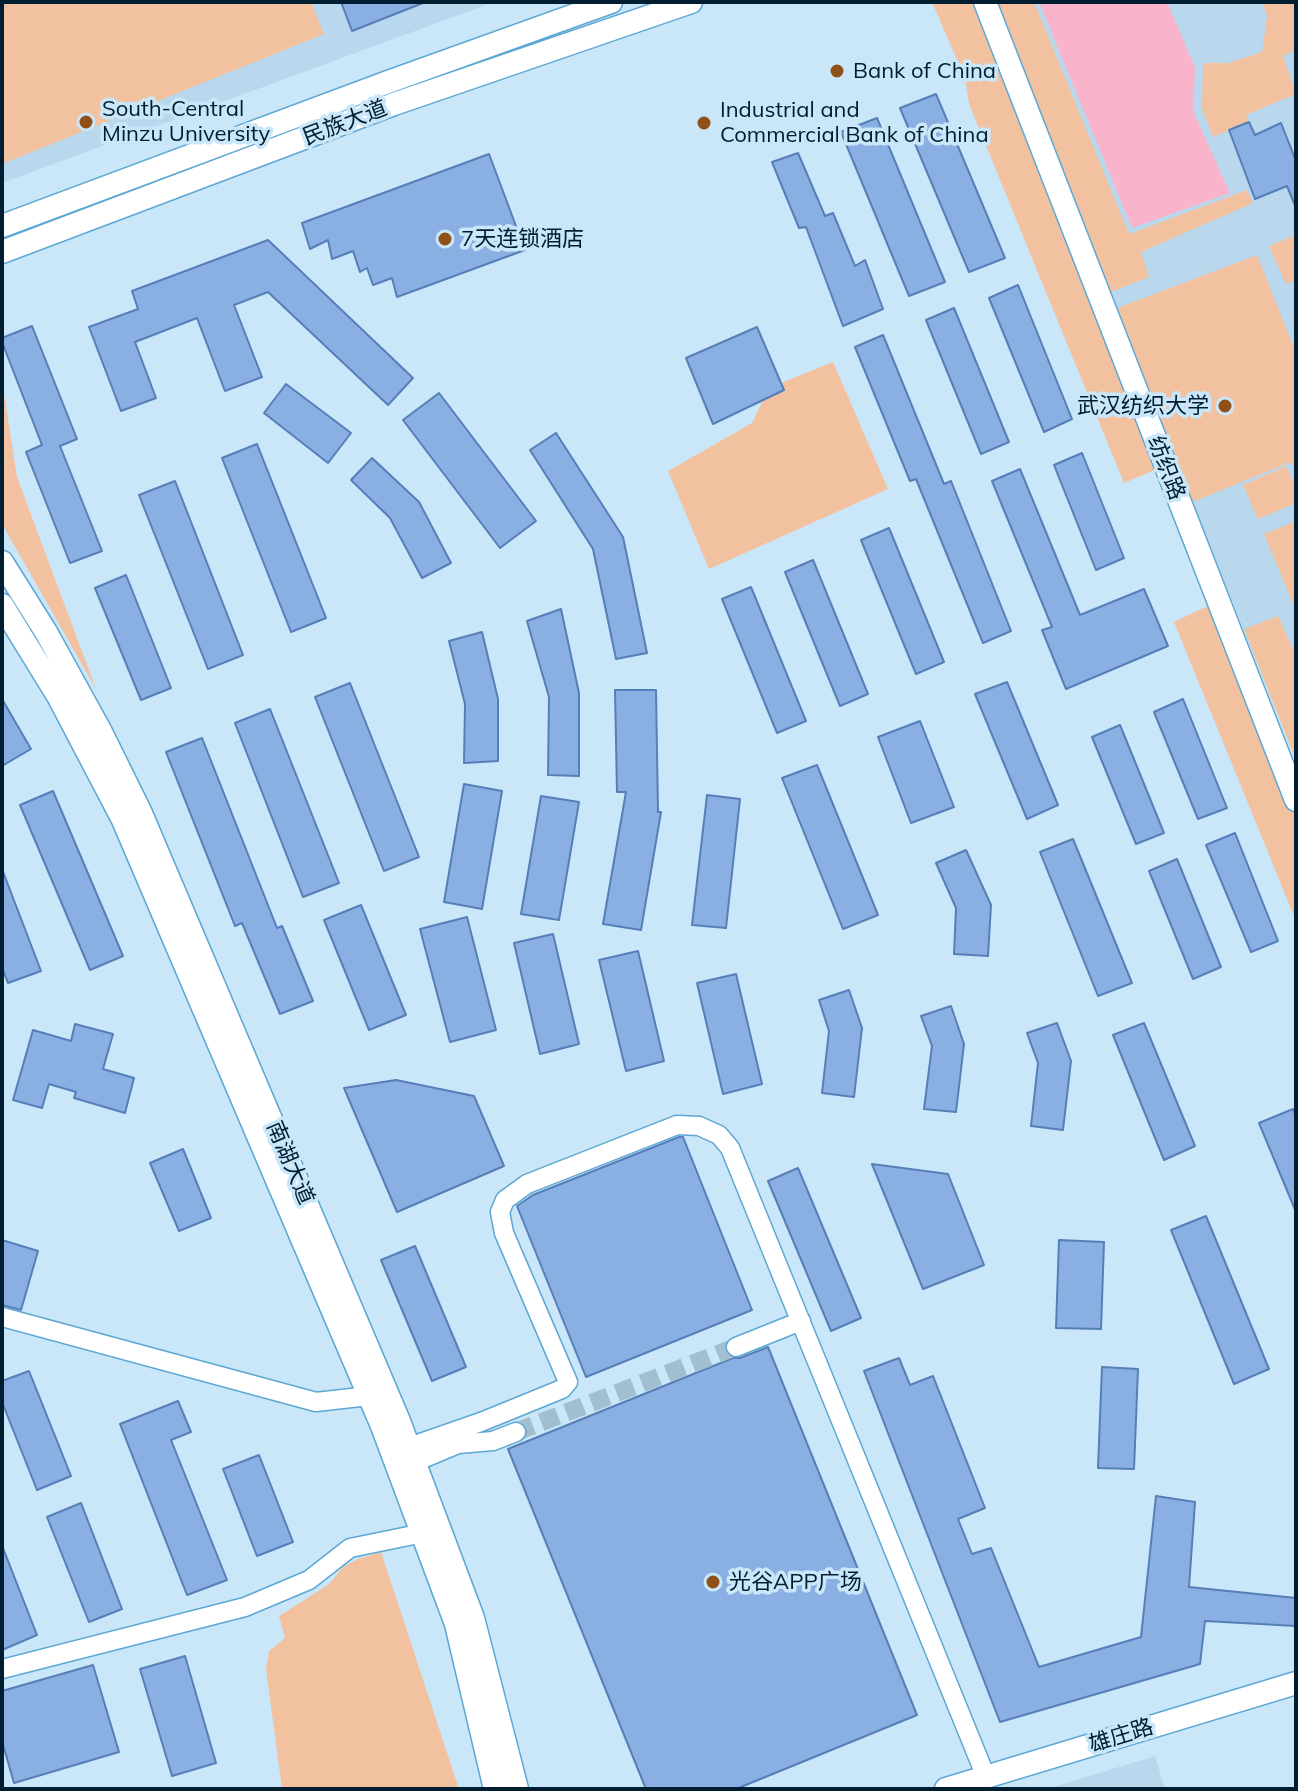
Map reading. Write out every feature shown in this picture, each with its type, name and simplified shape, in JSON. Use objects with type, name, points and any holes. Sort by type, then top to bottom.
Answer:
[{"type":"main road","name":"民族大道","points":[[2,226],[611,2]]},
{"type":"main road","name":"民族大道","points":[[2,252],[394,104],[691,2]]},
{"type":"main road","name":"纺织路","points":[[985,2],[1296,800]]},
{"type":"main road","name":"南湖大道","points":[[2,562],[53,644],[140,811],[431,1531],[473,1618],[517,1789]]},
{"type":"main road","name":"南湖大道","points":[[2,605],[58,696],[123,820],[377,1392],[412,1454],[495,1789]]},
{"type":"main road","name":"雄庄路","points":[[946,1789],[1296,1683]]},
{"type":"street","points":[[412,1454],[549,1395],[568,1382],[504,1233],[500,1212],[505,1200],[527,1184],[677,1125],[699,1126],[719,1135],[730,1148],[986,1777]]},
{"type":"street","points":[[2,1317],[316,1402],[377,1392]]},
{"type":"street","points":[[736,1347],[801,1321]]},
{"type":"street","points":[[412,1454],[458,1444],[493,1441],[516,1432]]},
{"type":"street","points":[[2,1669],[245,1607],[309,1580],[350,1548],[431,1531]]},
{"type":"shaded area","name":"South-Central Minzu University","points":[[2,2],[494,2],[2,183]]},
{"type":"shaded area","name":"South-Central Minzu University","points":[[2,2],[311,2],[324,34],[2,164]]},
{"type":"shaded area","points":[[932,2],[985,2],[1165,466],[1124,483],[969,104],[965,78]]},
{"type":"shaded area","name":"武汉纺织大学","points":[[991,2],[1296,2],[1296,760],[1108,293]]},
{"type":"shaded area","points":[[991,2],[1034,2],[1129,234],[1247,190],[1253,203],[1141,252],[1149,277],[1108,293]]},
{"type":"shaded area","points":[[1039,2],[1174,2],[1168,5],[1195,67],[1193,111],[1230,193],[1132,228]]},
{"type":"shaded area","points":[[1262,2],[1296,2],[1296,50],[1283,56],[1296,94],[1246,115],[1249,122],[1213,137],[1202,109],[1203,63],[1228,63],[1262,52],[1267,16]]},
{"type":"shaded area","points":[[1296,235],[1296,280],[1286,284],[1269,246]]},
{"type":"shaded area","points":[[1257,255],[1296,353],[1296,472],[1291,462],[1192,502],[1115,309]]},
{"type":"shaded area","points":[[833,362],[888,489],[709,569],[668,471],[752,423],[769,388]]},
{"type":"shaded area","points":[[2,381],[17,477],[96,689],[2,524]]},
{"type":"shaded area","points":[[1286,466],[1296,488],[1296,503],[1258,519],[1243,485]]},
{"type":"shaded area","points":[[1296,521],[1296,611],[1264,534]]},
{"type":"shaded area","points":[[1218,601],[1296,800],[1296,921],[1174,622]]},
{"type":"shaded area","points":[[1278,616],[1296,656],[1296,760],[1244,629]]},
{"type":"shaded area","points":[[381,1552],[459,1789],[282,1789],[266,1669],[269,1651],[285,1638],[279,1616],[329,1584],[343,1567]]},
{"type":"shaded area","points":[[1155,1756],[1165,1789],[1047,1789]]},
{"type":"building","points":[[341,2],[423,2],[423,3],[352,31]]},
{"type":"building","points":[[936,94],[1005,258],[969,272],[900,108]]},
{"type":"building","points":[[877,118],[945,282],[909,296],[841,132]]},
{"type":"building","points":[[1249,122],[1255,135],[1281,123],[1296,161],[1296,208],[1287,186],[1255,199],[1229,130]]},
{"type":"building","points":[[798,153],[825,216],[833,213],[855,266],[865,260],[883,309],[843,326],[806,227],[799,228],[772,162]]},
{"type":"building","points":[[489,154],[525,250],[397,297],[392,278],[373,285],[367,268],[360,272],[353,251],[332,259],[328,240],[310,249],[302,223]]},
{"type":"building","points":[[268,240],[413,378],[388,405],[268,292],[234,305],[262,377],[225,391],[197,318],[135,342],[156,398],[121,411],[89,327],[138,309],[132,291]]},
{"type":"building","points":[[1018,285],[1072,419],[1044,432],[989,298]]},
{"type":"building","points":[[954,308],[1009,442],[981,454],[926,320]]},
{"type":"building","points":[[32,326],[77,439],[60,446],[102,551],[70,563],[26,452],[42,445],[2,342],[2,338]]},
{"type":"building","points":[[757,327],[784,390],[713,424],[686,358]]},
{"type":"building","points":[[883,335],[944,484],[951,481],[1011,631],[983,643],[916,479],[910,481],[855,347]]},
{"type":"building","points":[[286,384],[351,433],[328,463],[264,413]]},
{"type":"building","points":[[439,393],[536,521],[500,548],[403,420]]},
{"type":"building","points":[[556,433],[623,537],[647,653],[616,659],[593,549],[530,450]]},
{"type":"building","points":[[257,444],[326,618],[291,632],[222,458]]},
{"type":"building","points":[[1082,453],[1124,558],[1096,570],[1054,465]]},
{"type":"building","points":[[372,458],[419,502],[451,563],[422,578],[390,518],[351,480]]},
{"type":"building","points":[[1020,469],[1080,615],[1144,589],[1168,646],[1066,689],[1042,630],[1052,627],[992,481]]},
{"type":"building","points":[[175,481],[243,655],[208,669],[139,495]]},
{"type":"building","points":[[889,528],[944,662],[916,674],[861,540]]},
{"type":"building","points":[[813,560],[868,694],[840,706],[785,572]]},
{"type":"building","points":[[126,575],[171,688],[141,700],[95,588]]},
{"type":"building","points":[[751,587],[806,721],[777,733],[722,599]]},
{"type":"building","points":[[561,609],[579,693],[579,776],[548,775],[549,697],[527,621]]},
{"type":"building","points":[[482,632],[498,699],[498,761],[464,763],[465,704],[449,641]]},
{"type":"building","points":[[1007,682],[1058,805],[1027,819],[975,694]]},
{"type":"building","points":[[350,683],[419,857],[384,871],[315,697]]},
{"type":"building","points":[[615,690],[656,690],[658,812],[661,812],[641,930],[603,924],[626,792],[617,792]]},
{"type":"building","points":[[2,699],[31,749],[2,766]]},
{"type":"building","points":[[1183,699],[1227,808],[1198,819],[1154,712]]},
{"type":"building","points":[[270,709],[339,883],[303,897],[235,723]]},
{"type":"building","points":[[920,721],[954,807],[911,823],[878,737]]},
{"type":"building","points":[[1120,725],[1164,833],[1136,844],[1092,737]]},
{"type":"building","points":[[202,738],[277,928],[282,926],[313,1001],[280,1014],[242,923],[235,926],[166,752]]},
{"type":"building","points":[[817,765],[878,915],[843,929],[782,778]]},
{"type":"building","points":[[464,784],[502,791],[482,909],[444,902]]},
{"type":"building","points":[[53,791],[123,956],[90,970],[20,805]]},
{"type":"building","points":[[707,795],[740,799],[726,928],[692,925]]},
{"type":"building","points":[[541,796],[579,802],[559,920],[521,914]]},
{"type":"building","points":[[1235,833],[1278,941],[1251,952],[1206,845]]},
{"type":"building","points":[[1073,839],[1132,983],[1098,996],[1040,852]]},
{"type":"building","points":[[966,850],[991,905],[988,956],[954,954],[956,908],[936,863]]},
{"type":"building","points":[[1177,859],[1221,967],[1193,979],[1149,871]]},
{"type":"building","points":[[2,869],[41,971],[8,983],[2,968]]},
{"type":"building","points":[[361,905],[406,1015],[369,1030],[324,920]]},
{"type":"building","points":[[467,917],[496,1030],[450,1042],[420,929]]},
{"type":"building","points":[[553,934],[579,1044],[540,1054],[514,943]]},
{"type":"building","points":[[638,951],[664,1061],[626,1071],[599,960]]},
{"type":"building","points":[[736,974],[762,1084],[723,1094],[697,983]]},
{"type":"building","points":[[849,990],[862,1028],[854,1097],[822,1093],[829,1031],[819,1000]]},
{"type":"building","points":[[951,1006],[964,1044],[956,1112],[924,1109],[932,1046],[921,1016]]},
{"type":"building","points":[[1057,1023],[1071,1061],[1063,1130],[1031,1126],[1038,1063],[1027,1033]]},
{"type":"building","points":[[1144,1023],[1195,1146],[1164,1160],[1113,1035]]},
{"type":"building","points":[[75,1024],[113,1034],[103,1069],[134,1078],[125,1113],[74,1098],[76,1092],[49,1084],[42,1108],[13,1100],[33,1030],[71,1041]]},
{"type":"building","points":[[396,1080],[474,1096],[504,1166],[397,1212],[344,1088]]},
{"type":"building","points":[[1293,1109],[1296,1117],[1296,1212],[1259,1123]]},
{"type":"building","points":[[683,1137],[752,1310],[586,1377],[517,1206],[533,1195]]},
{"type":"building","points":[[183,1149],[211,1218],[179,1231],[150,1163]]},
{"type":"building","points":[[872,1164],[948,1174],[984,1265],[923,1289]]},
{"type":"building","points":[[798,1168],[861,1318],[831,1331],[768,1181]]},
{"type":"building","points":[[1206,1216],[1269,1369],[1234,1384],[1171,1230]]},
{"type":"building","points":[[2,1240],[38,1251],[21,1310],[2,1305]]},
{"type":"building","points":[[1059,1240],[1104,1242],[1101,1329],[1056,1328]]},
{"type":"building","points":[[415,1246],[466,1367],[432,1381],[381,1260]]},
{"type":"building","name":"光谷APP广场","points":[[768,1347],[917,1715],[736,1789],[646,1789],[508,1449],[733,1358]]},
{"type":"building","points":[[899,1358],[910,1385],[933,1376],[985,1508],[958,1519],[972,1554],[991,1548],[1039,1667],[1141,1637],[1156,1496],[1195,1502],[1189,1587],[1296,1598],[1296,1626],[1205,1621],[1200,1664],[1000,1722],[864,1371]]},
{"type":"building","points":[[1102,1367],[1138,1369],[1134,1469],[1098,1468]]},
{"type":"building","points":[[29,1371],[71,1476],[37,1490],[2,1402],[2,1381]]},
{"type":"building","points":[[178,1401],[191,1432],[171,1440],[227,1580],[187,1595],[120,1424]]},
{"type":"building","points":[[259,1455],[293,1542],[257,1556],[223,1469]]},
{"type":"building","points":[[81,1503],[122,1609],[89,1622],[47,1517]]},
{"type":"building","points":[[2,1549],[37,1635],[2,1650]]},
{"type":"building","points":[[185,1656],[216,1763],[172,1776],[140,1669]]},
{"type":"building","points":[[93,1665],[119,1752],[14,1783],[2,1741],[2,1691]]},
{"type":"tunnel","points":[[516,1432],[736,1347]]},
{"type":"place","name":"Bank of China","points":[[837,71]]},
{"type":"place","name":"South-Central Minzu University","points":[[86,122]]},
{"type":"place","name":"Industrial and Commercial Bank of China","points":[[704,123]]},
{"type":"place","name":"7天连锁酒店","points":[[445,239]]},
{"type":"place","name":"武汉纺织大学","points":[[1225,406]]},
{"type":"place","name":"光谷APP广场","points":[[713,1582]]}]
